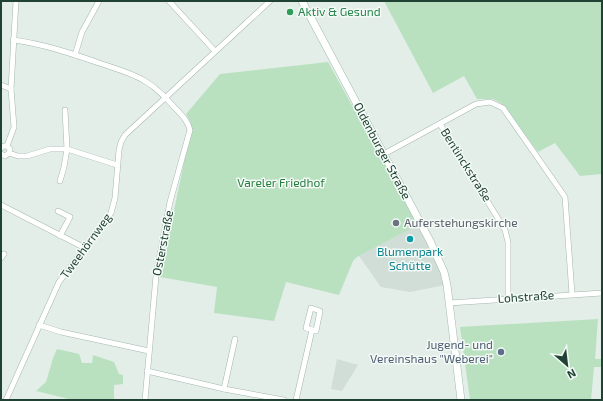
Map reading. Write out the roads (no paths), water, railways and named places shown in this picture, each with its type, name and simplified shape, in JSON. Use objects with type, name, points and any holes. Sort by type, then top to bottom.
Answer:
[{"type":"main road","name":"Oldenburger Straße","points":[[302,1],[436,253],[444,272],[461,400]]},
{"type":"street","points":[[9,153],[10,149],[7,146],[14,127],[11,89],[16,1]]},
{"type":"street","points":[[75,55],[82,32],[99,1]]},
{"type":"street","points":[[169,1],[215,51]]},
{"type":"street","name":"Tweehörnweg","points":[[6,400],[59,282],[110,213],[115,198],[120,146],[125,135],[270,1]]},
{"type":"street","name":"Osterstraße","points":[[13,40],[34,43],[75,55],[139,77],[153,86],[165,97],[185,118],[190,130],[170,202],[156,276],[145,400]]},
{"type":"street","points":[[1,84],[11,89]]},
{"type":"street","points":[[384,154],[476,104],[490,102],[503,108],[565,197],[572,294]]},
{"type":"street","points":[[60,181],[67,149],[65,110]]},
{"type":"street","name":"Bentinckstraße","points":[[440,124],[505,230],[508,242],[508,298]]},
{"type":"street","points":[[1,148],[7,146]]},
{"type":"street","points":[[9,153],[18,156],[27,156],[50,149],[67,149],[117,165]]},
{"type":"street","points":[[2,156],[7,156],[9,153]]},
{"type":"street","points":[[1,205],[85,248]]},
{"type":"street","points":[[58,211],[70,217],[60,236]]},
{"type":"street","name":"Lohstraße","points":[[449,303],[602,293]]},
{"type":"street","points":[[39,325],[61,332],[149,351]]},
{"type":"street","points":[[296,400],[312,330]]},
{"type":"street","points":[[224,389],[235,339]]},
{"type":"street","points":[[148,371],[224,389],[271,399],[284,400]]},
{"type":"place","name":"Aktiv & Gesund","points":[[290,12]]},
{"type":"place","name":"Auferstehungskirche","points":[[396,223]]},
{"type":"place","name":"Blumenpark Schütte","points":[[410,239]]},
{"type":"place","name":"Jugend- und Vereinshaus \"Weberei\"","points":[[501,352]]},
{"type":"park label","name":"Vareler Friedhof","points":[[281,183]]}]
